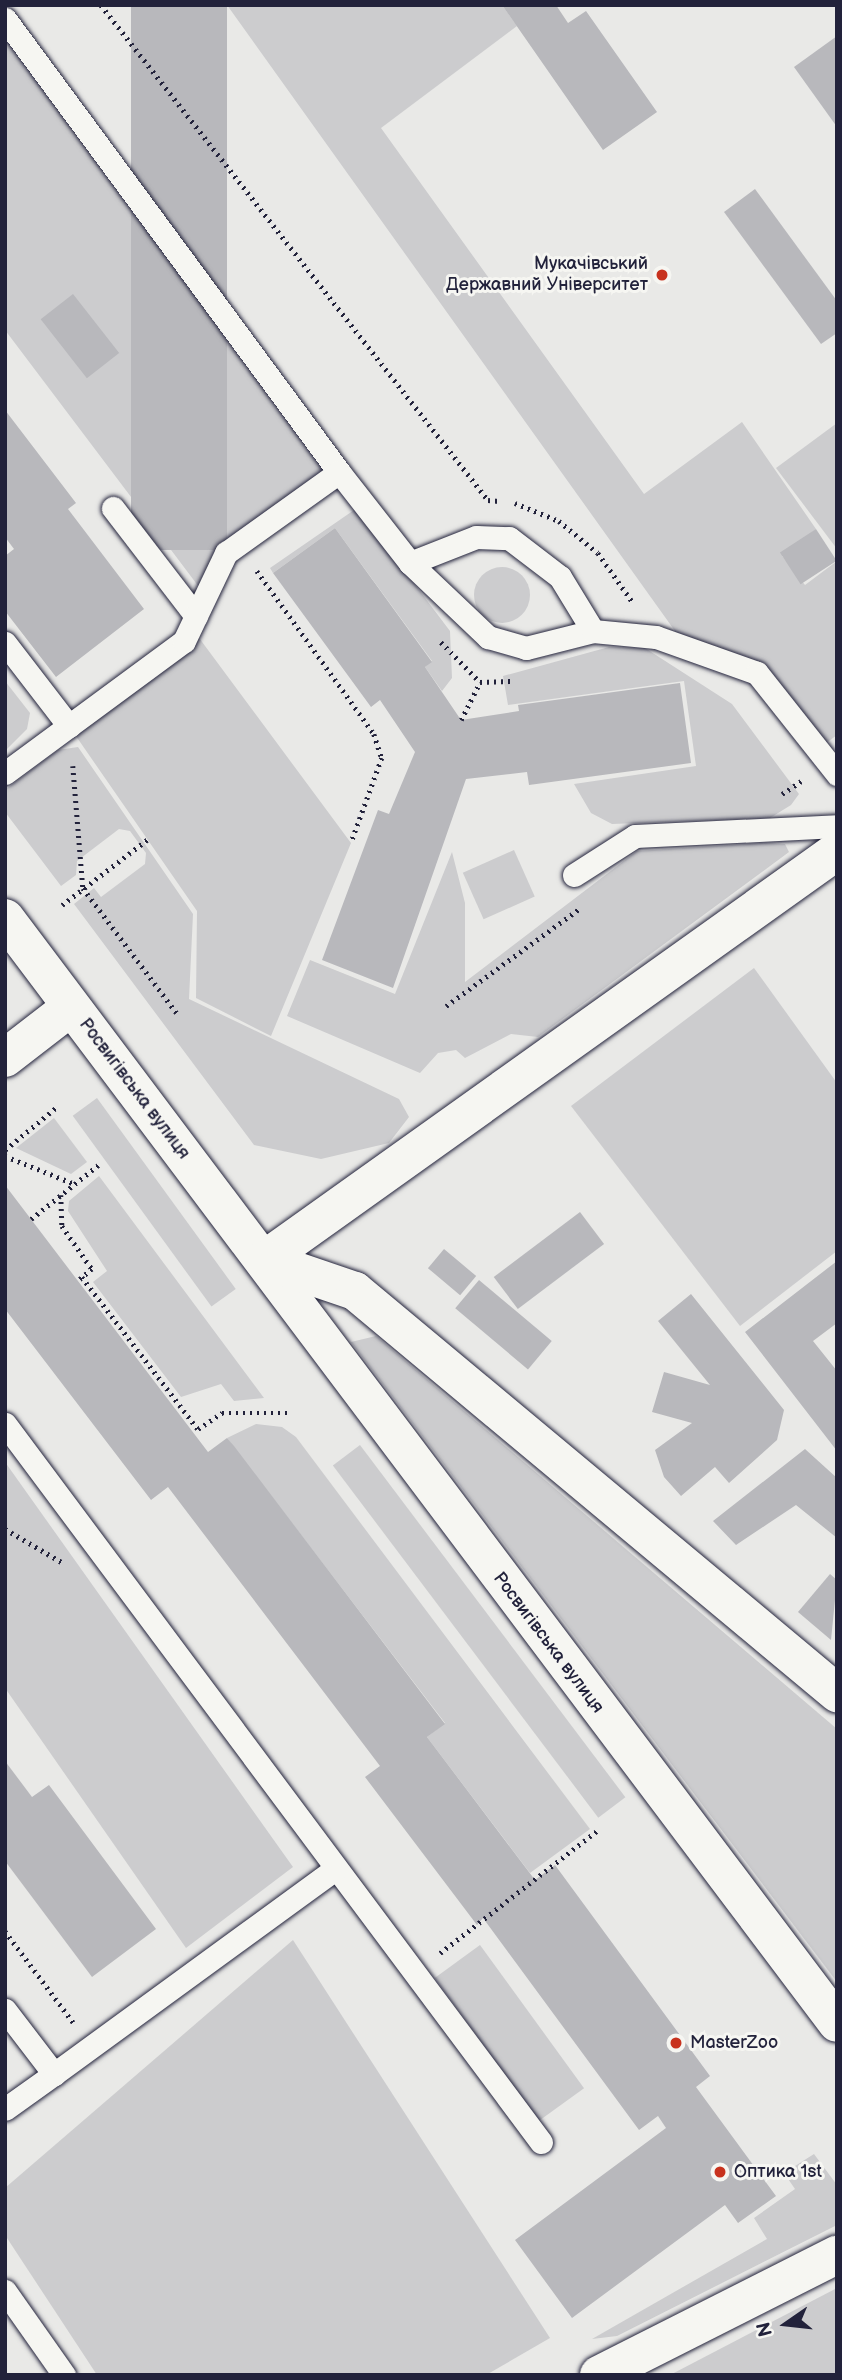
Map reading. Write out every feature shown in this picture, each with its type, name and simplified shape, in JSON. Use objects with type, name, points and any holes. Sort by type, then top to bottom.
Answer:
[{"type":"street","points":[[264,1260],[837,851]]},
{"type":"street","name":"Росвигівська вулиця","points":[[5,918],[837,2023]]},
{"type":"street","points":[[5,1058],[71,1007]]},
{"type":"street","points":[[264,1260],[355,1291],[835,1689]]},
{"type":"street","points":[[599,2375],[837,2255]]},
{"type":"lane","points":[[5,19],[339,472],[410,563],[488,636],[526,648],[593,631],[628,634],[685,645],[757,673],[837,774]]},
{"type":"lane","points":[[5,773],[184,641],[226,553],[339,472]]},
{"type":"lane","points":[[113,508],[196,616]]},
{"type":"lane","points":[[410,563],[476,537],[509,538],[561,577],[593,631]]},
{"type":"lane","points":[[5,643],[69,726]]},
{"type":"lane","points":[[574,875],[635,836],[837,826]]},
{"type":"lane","points":[[5,1424],[541,2142]]},
{"type":"lane","points":[[5,2109],[336,1868]]},
{"type":"lane","points":[[5,2010],[54,2074]]},
{"type":"lane","points":[[5,2291],[64,2375]]},
{"type":"path","points":[[101,5],[488,500],[527,504],[598,553],[635,597],[628,634]]},
{"type":"path","points":[[267,564],[256,572],[374,734],[382,758],[351,843]]},
{"type":"path","points":[[434,634],[480,682]]},
{"type":"path","points":[[480,682],[522,678]]},
{"type":"path","points":[[461,720],[480,682]]},
{"type":"path","points":[[69,726],[83,888],[177,1013]]},
{"type":"path","points":[[62,905],[148,839]]},
{"type":"path","points":[[5,1150],[58,1106]]},
{"type":"path","points":[[5,1156],[75,1184]]},
{"type":"path","points":[[31,1219],[101,1163]]},
{"type":"path","points":[[61,1195],[61,1226],[92,1269],[80,1279],[198,1429],[222,1413],[288,1413]]},
{"type":"path","points":[[415,1974],[599,1829]]},
{"type":"path","points":[[5,1931],[92,2047]]},
{"type":"shaded area","points":[[227,5],[502,5],[517,26],[381,128],[644,494],[742,422],[816,529],[782,556],[805,585],[837,561],[837,735],[818,749],[757,673],[685,645]]},
{"type":"shaded area","points":[[5,19],[339,472],[226,553],[205,595],[5,330]]},
{"type":"shaded area","points":[[837,423],[837,549],[776,468]]},
{"type":"shaded area","points":[[357,508],[450,631],[452,678],[442,691],[425,667],[432,661],[335,528],[273,573],[270,568]]},
{"type":"shaded area","points":[[497,567],[507,567],[522,575],[528,584],[528,606],[522,615],[507,623],[497,623],[479,611],[474,600],[474,590],[486,572]]},
{"type":"shaded area","points":[[191,627],[351,843],[271,1036],[196,998],[197,911],[69,726]]},
{"type":"shaded area","points":[[609,647],[645,648],[732,704],[799,794],[791,805],[770,818],[612,824],[591,813],[574,784],[696,766],[684,681],[508,705],[503,676]]},
{"type":"shaded area","points":[[5,681],[30,713],[27,729],[5,751]]},
{"type":"shaded area","points":[[78,747],[193,914],[189,999],[399,1099],[409,1117],[389,1143],[321,1159],[254,1145],[74,904],[94,888],[101,897],[145,864],[146,853],[130,831],[119,829],[77,861],[76,875],[61,886],[5,812],[5,790],[58,750]]},
{"type":"shaded area","points":[[785,844],[789,852],[538,1037],[511,1034],[465,1058],[456,1050],[438,1053],[420,1073],[287,1016],[310,960],[395,994],[452,852],[465,903],[465,982],[637,851]]},
{"type":"shaded area","points":[[514,850],[535,897],[484,919],[463,873]]},
{"type":"shaded area","points":[[754,968],[837,1083],[837,1251],[740,1326],[571,1106]]},
{"type":"shaded area","points":[[97,1098],[236,1289],[211,1307],[73,1116]]},
{"type":"shaded area","points":[[54,1118],[87,1162],[71,1174],[16,1148]]},
{"type":"shaded area","points":[[99,1176],[264,1398],[234,1401],[221,1384],[181,1397],[93,1282],[107,1271],[68,1211],[69,1201]]},
{"type":"shaded area","points":[[376,1336],[837,1729],[837,1982],[351,1342]]},
{"type":"shaded area","points":[[256,1424],[282,1427],[296,1437],[590,1829],[530,1873],[427,1737],[445,1723],[227,1438]]},
{"type":"shaded area","points":[[360,1445],[625,1797],[598,1818],[333,1465]]},
{"type":"shaded area","points":[[5,1462],[293,1867],[186,1948],[5,1688]]},
{"type":"shaded area","points":[[293,1940],[550,2338],[486,2375],[97,2375],[5,2235],[5,2188]]},
{"type":"shaded area","points":[[480,1945],[584,2088],[539,2121],[435,1978]]},
{"type":"shaded area","points":[[814,2154],[837,2185],[837,2225],[617,2336],[592,2339],[767,2239],[754,2218],[795,2189],[784,2173]]},
{"type":"shaded area","points":[[837,2288],[837,2375],[670,2375]]},
{"type":"building","points":[[131,5],[227,5],[227,550],[131,550]]},
{"type":"building","points":[[502,5],[556,5],[568,23],[586,11],[657,112],[603,150]]},
{"type":"building","points":[[837,36],[837,127],[794,67]]},
{"type":"building","points":[[755,189],[837,301],[837,333],[821,344],[724,212]]},
{"type":"building","points":[[73,294],[119,353],[87,378],[41,319]]},
{"type":"building","points":[[5,410],[76,503],[68,509],[144,609],[56,677],[5,611],[5,556],[14,549],[5,537]]},
{"type":"building","points":[[335,528],[432,662],[425,667],[461,720],[519,711],[518,705],[680,683],[691,763],[529,785],[527,772],[466,779],[393,988],[322,960],[378,810],[389,814],[415,752],[380,700],[371,707],[273,573]]},
{"type":"building","points":[[816,529],[837,561],[801,584],[780,552]]},
{"type":"building","points":[[5,1185],[208,1452],[227,1438],[234,1446],[445,1724],[427,1737],[535,1880],[555,1865],[710,2076],[696,2087],[776,2196],[738,2223],[725,2205],[572,2318],[515,2240],[666,2128],[658,2116],[639,2130],[483,1918],[477,1925],[365,1777],[380,1766],[168,1487],[151,1500],[5,1309]]},
{"type":"building","points":[[580,1212],[604,1244],[518,1309],[494,1277]]},
{"type":"building","points":[[444,1249],[476,1276],[460,1295],[428,1268]]},
{"type":"building","points":[[837,1261],[837,1323],[813,1341],[837,1371],[837,1451],[745,1332]]},
{"type":"building","points":[[479,1280],[552,1341],[528,1369],[455,1308]]},
{"type":"building","points":[[691,1294],[784,1410],[777,1440],[729,1483],[715,1467],[681,1496],[664,1477],[655,1450],[692,1423],[652,1412],[664,1372],[710,1385],[658,1321]]},
{"type":"building","points":[[805,1449],[837,1478],[837,1538],[796,1505],[736,1545],[713,1521]]},
{"type":"building","points":[[830,1574],[837,1580],[831,1640],[798,1612]]},
{"type":"building","points":[[5,1761],[32,1797],[49,1785],[156,1929],[92,1977],[5,1861]]},
{"type":"place","name":"Мукачівський Державний Університет","points":[[662,275]]},
{"type":"place","name":"MasterZoo","points":[[676,2043]]},
{"type":"place","name":"Оптика 1st","points":[[720,2172]]}]
